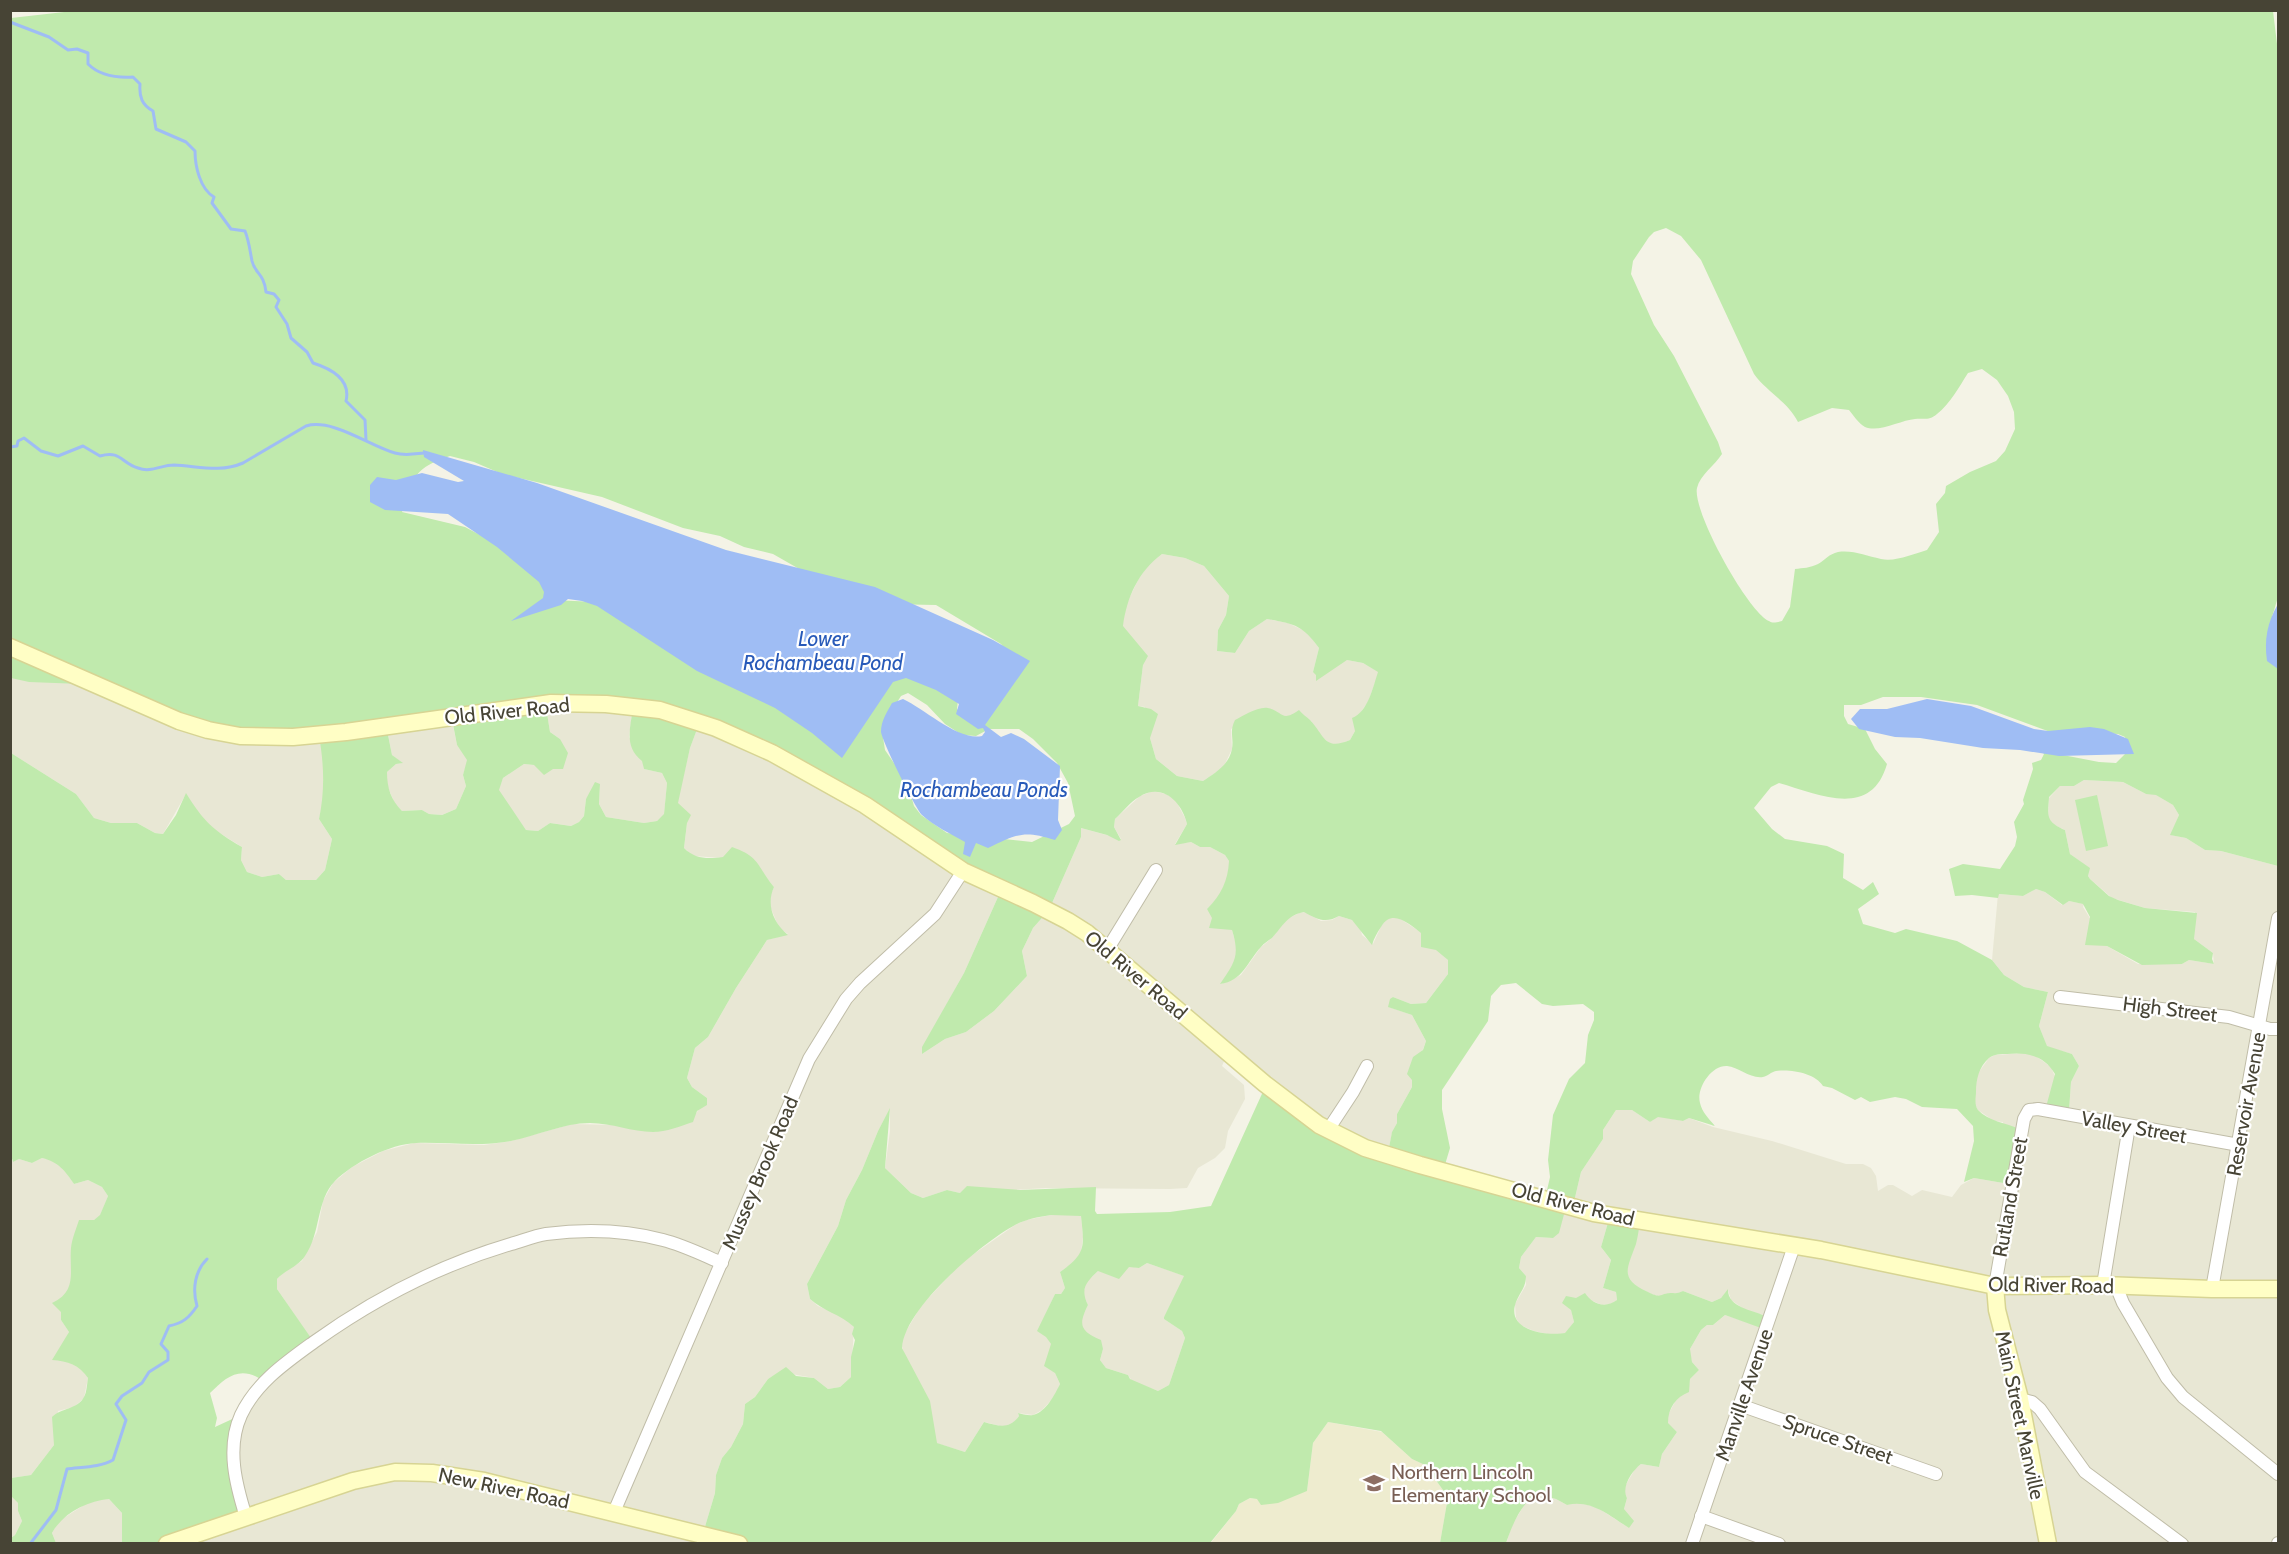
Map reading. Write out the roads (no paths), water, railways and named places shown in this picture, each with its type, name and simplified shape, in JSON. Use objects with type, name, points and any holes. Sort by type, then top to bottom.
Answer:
[{"type":"main road","name":"Old River Road","points":[[10,647],[179,721],[208,730],[240,735],[293,737],[346,732],[551,703],[606,704],[660,711],[716,729],[772,753],[865,805],[963,871],[1068,921],[1107,950],[1265,1084],[1328,1130],[1365,1148],[1594,1213],[1794,1246],[1995,1286],[2278,1289]]},
{"type":"main road","name":"Main Street Manville","points":[[1995,1286],[1996,1310],[2020,1399],[2048,1544]]},
{"type":"main road","name":"New River Road","points":[[167,1544],[353,1481],[395,1472],[414,1472],[454,1475],[484,1481],[740,1544]]},
{"type":"street","points":[[1107,950],[1156,870]]},
{"type":"street","name":"Mussey Brook Road","points":[[614,1512],[809,1059],[846,999],[860,983],[935,914],[963,871]]},
{"type":"street","name":"Reservoir Avenue","points":[[2212,1289],[2278,918]]},
{"type":"street","name":"High Street","points":[[2060,997],[2229,1017],[2278,1029]]},
{"type":"street","points":[[1328,1130],[1367,1066]]},
{"type":"street","name":"Valley Street","points":[[2029,1110],[2239,1145]]},
{"type":"street","name":"Rutland Street","points":[[1995,1286],[2024,1119],[2029,1110]]},
{"type":"street","points":[[2129,1126],[2109,1286],[2123,1303],[2167,1378],[2183,1397],[2278,1474]]},
{"type":"street","points":[[246,1517],[236,1485],[233,1451],[241,1415],[259,1387],[283,1364],[355,1313],[418,1280],[484,1252],[544,1234],[594,1231],[632,1234],[665,1240],[722,1263]]},
{"type":"street","name":"Manville Avenue","points":[[1692,1544],[1794,1246]]},
{"type":"street","points":[[2020,1399],[2032,1402],[2040,1409],[2085,1472],[2182,1544]]},
{"type":"street","name":"Spruce Street","points":[[1740,1405],[1936,1474]]},
{"type":"street","points":[[1701,1516],[1779,1544]]},
{"type":"water","name":"Lower Rochambeau Pond","points":[[423,450],[537,483],[726,550],[875,587],[993,640],[1030,661],[985,725],[1001,737],[1011,733],[1024,739],[1060,766],[1058,820],[1062,830],[1055,840],[1028,834],[988,848],[976,843],[970,857],[963,854],[965,842],[922,815],[899,774],[881,732],[883,720],[892,703],[903,699],[963,734],[982,736],[985,732],[983,728],[978,729],[956,714],[959,704],[936,690],[906,678],[893,682],[842,758],[812,733],[775,708],[697,671],[597,606],[568,599],[561,605],[511,621],[543,598],[544,592],[539,582],[497,547],[448,514],[385,510],[370,502],[370,485],[377,477],[396,480],[422,473],[458,482],[464,481],[424,457]]},
{"type":"water","points":[[2278,604],[2278,669],[2267,661],[2266,646],[2271,618]]},
{"type":"water","points":[[1927,699],[1971,706],[2034,729],[2048,731],[2090,727],[2104,729],[2128,739],[2134,754],[2059,756],[2020,750],[1983,748],[1920,738],[1895,737],[1859,729],[1851,719],[1860,709],[1887,709]]},
{"type":"waterway","points":[[10,22],[49,37],[68,50],[77,49],[88,53],[88,64],[103,74],[133,77],[140,84],[142,100],[153,111],[156,129],[186,142],[195,151],[199,177],[205,189],[214,197],[212,203],[231,229],[245,231],[253,265],[263,281],[266,292],[274,294],[279,300],[276,307],[287,324],[291,338],[307,352],[313,363],[333,372],[343,381],[346,387],[346,401],[365,420],[366,440]]},
{"type":"waterway","points":[[10,447],[17,446],[18,441],[24,438],[41,451],[58,456],[83,446],[100,456],[117,456],[132,466],[143,469],[174,465],[226,468],[243,463],[306,426],[316,425],[339,429],[395,453],[406,455],[424,453]]},
{"type":"waterway","points":[[30,1544],[56,1510],[67,1469],[97,1465],[113,1460],[126,1420],[116,1404],[122,1396],[142,1383],[149,1372],[168,1360],[168,1352],[161,1344],[169,1326],[185,1319],[197,1306],[196,1281],[207,1259]]},
{"type":"place","name":"Northern Lincoln Elementary School","points":[[1374,1483]]},
{"type":"water label","name":"Rochambeau Ponds","points":[[984,790]]}]
